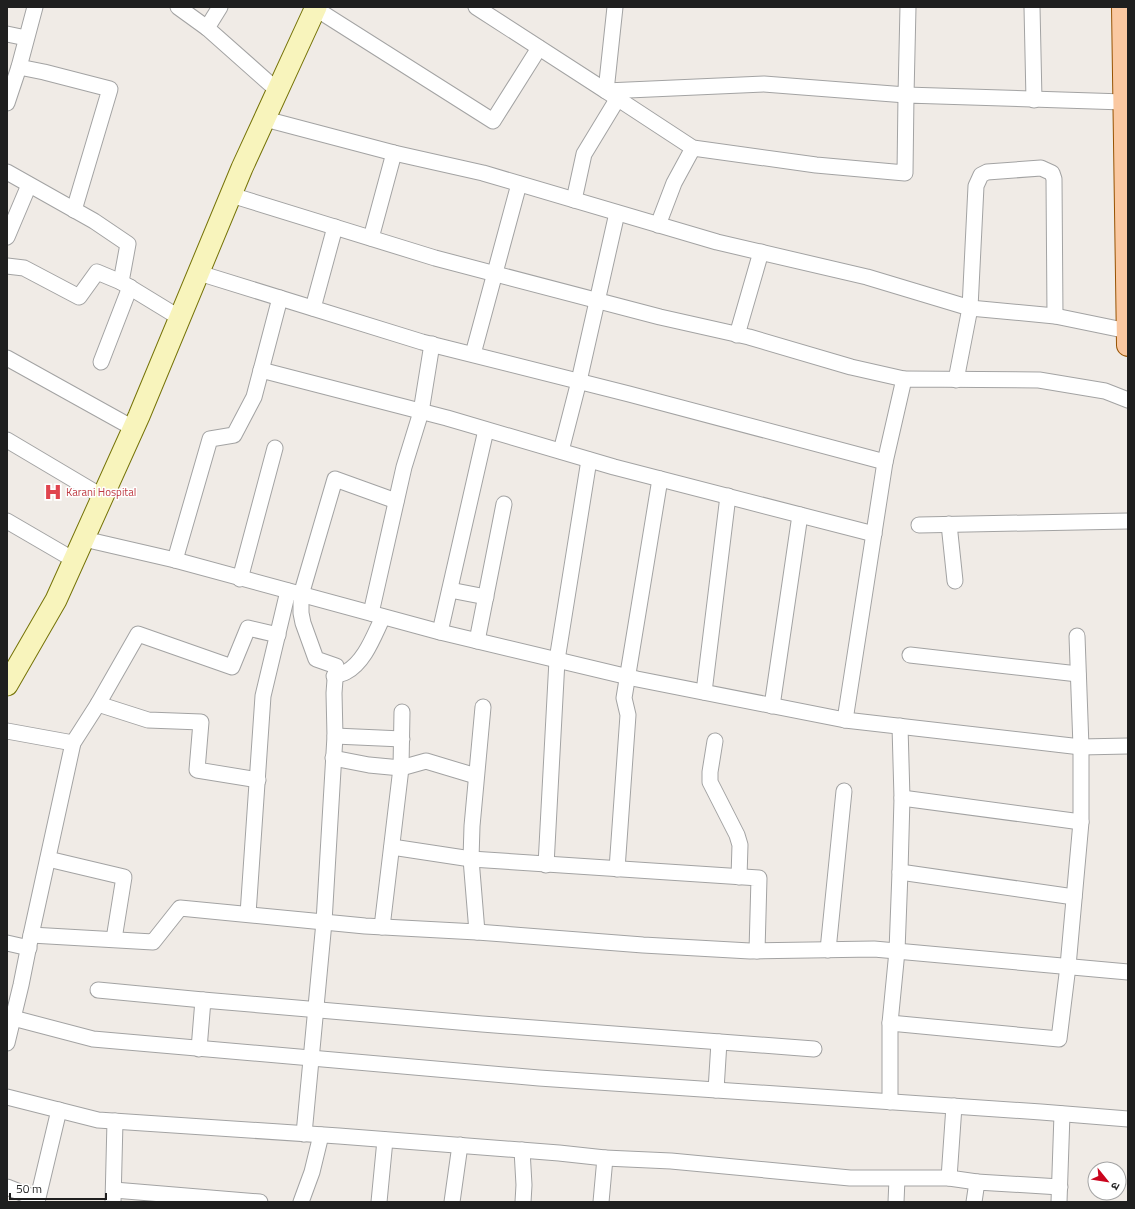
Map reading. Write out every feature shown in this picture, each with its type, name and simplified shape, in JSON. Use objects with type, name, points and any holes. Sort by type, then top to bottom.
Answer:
[{"type":"main road","points":[[1124,7],[1128,345]]},
{"type":"street","points":[[7,103],[19,67],[35,7]]},
{"type":"street","points":[[178,7],[207,28],[278,91]]},
{"type":"street","points":[[207,28],[220,7]]},
{"type":"street","points":[[7,685],[56,600],[84,539],[133,428],[231,195],[315,7],[493,121],[539,48]]},
{"type":"street","points":[[476,7],[693,148],[816,165],[905,173],[908,7]]},
{"type":"street","points":[[574,200],[584,154],[612,94],[615,7]]},
{"type":"street","points":[[1032,7],[1034,100]]},
{"type":"street","points":[[7,34],[26,38]]},
{"type":"street","points":[[19,67],[110,89],[74,210]]},
{"type":"street","points":[[612,94],[764,84],[906,95],[1124,102]]},
{"type":"street","points":[[265,119],[394,153],[483,173],[718,242],[867,277],[970,308],[1055,316],[1128,331]]},
{"type":"street","points":[[658,225],[674,183],[693,148]]},
{"type":"street","points":[[371,238],[394,153]]},
{"type":"street","points":[[956,380],[970,308],[976,186],[981,175],[987,172],[1041,168],[1052,174],[1054,179],[1055,316]]},
{"type":"street","points":[[7,172],[94,221],[128,244],[126,284],[101,362]]},
{"type":"street","points":[[7,237],[29,184]]},
{"type":"street","points":[[473,354],[519,184]]},
{"type":"street","points":[[231,195],[435,258],[660,317],[737,334],[851,368],[904,379],[1039,380],[1105,391],[1128,400]]},
{"type":"street","points":[[561,451],[580,381],[617,213]]},
{"type":"street","points":[[313,308],[336,227]]},
{"type":"street","points":[[737,334],[761,252]]},
{"type":"street","points":[[7,266],[24,268],[79,297],[97,272],[126,284],[180,318]]},
{"type":"street","points":[[199,273],[432,344],[580,381],[886,462]]},
{"type":"street","points":[[175,560],[210,439],[234,435],[254,397],[280,298]]},
{"type":"street","points":[[334,676],[347,672],[364,654],[377,615],[396,501],[404,467],[421,412],[432,344]]},
{"type":"street","points":[[7,358],[133,428]]},
{"type":"street","points":[[261,370],[421,412],[589,460],[874,534]]},
{"type":"street","points":[[845,720],[886,462],[904,379]]},
{"type":"street","points":[[440,632],[486,430]]},
{"type":"street","points":[[7,440],[103,497]]},
{"type":"street","points":[[240,579],[275,448]]},
{"type":"street","points":[[546,865],[557,660],[589,460]]},
{"type":"street","points":[[617,869],[628,715],[624,698],[660,478]]},
{"type":"street","points":[[248,914],[264,696],[278,635],[335,479],[396,501]]},
{"type":"street","points":[[704,692],[728,496]]},
{"type":"street","points":[[477,641],[504,504]]},
{"type":"street","points":[[772,706],[800,515]]},
{"type":"street","points":[[7,521],[74,560]]},
{"type":"street","points":[[919,525],[1128,521]]},
{"type":"street","points":[[950,524],[955,582]]},
{"type":"street","points":[[84,539],[175,560],[240,579],[477,641],[627,676],[772,706],[845,720],[1081,747],[1128,746]]},
{"type":"street","points":[[450,590],[486,597]]},
{"type":"street","points":[[294,593],[307,637],[316,659],[336,666],[334,676],[335,736],[324,922],[304,1134]]},
{"type":"street","points":[[7,1043],[13,1018],[12,998],[30,941],[73,743],[98,704],[138,634],[232,667],[248,628],[278,635]]},
{"type":"street","points":[[890,1023],[1059,1039],[1068,966],[1080,822],[1081,747],[1077,636]]},
{"type":"street","points":[[910,655],[1078,674]]},
{"type":"street","points":[[98,704],[148,720],[201,722],[197,770],[258,780]]},
{"type":"street","points":[[477,932],[471,859],[472,826],[483,707]]},
{"type":"street","points":[[382,927],[401,768],[402,712]]},
{"type":"street","points":[[890,1102],[890,1023],[897,950],[902,798],[900,726]]},
{"type":"street","points":[[7,731],[73,743]]},
{"type":"street","points":[[335,736],[402,739]]},
{"type":"street","points":[[716,741],[710,772],[710,782],[737,835],[740,845],[739,877]]},
{"type":"street","points":[[333,758],[369,766],[401,768],[426,761],[476,776]]},
{"type":"street","points":[[828,950],[844,791]]},
{"type":"street","points":[[902,798],[1080,822]]},
{"type":"street","points":[[392,847],[471,859],[759,878],[757,951]]},
{"type":"street","points":[[48,859],[124,877],[114,939]]},
{"type":"street","points":[[900,872],[1074,897]]},
{"type":"street","points":[[7,944],[30,941],[114,939],[136,942],[153,942],[180,908],[382,927],[477,932],[643,945],[757,951],[874,948],[1128,972]]},
{"type":"street","points":[[98,990],[482,1024],[814,1049]]},
{"type":"street","points":[[199,1049],[203,1000]]},
{"type":"street","points":[[13,1018],[93,1039],[199,1049],[539,1078],[1128,1119]]},
{"type":"street","points":[[716,1090],[719,1042]]},
{"type":"street","points":[[7,1097],[98,1120],[460,1145],[605,1158],[671,1161],[850,1178],[949,1178],[977,1182],[1060,1187]]},
{"type":"street","points":[[949,1178],[954,1106]]},
{"type":"street","points":[[7,1187],[37,1200],[59,1110]]},
{"type":"street","points":[[1059,1202],[1062,1114]]},
{"type":"street","points":[[115,1121],[114,1196],[260,1202]]},
{"type":"street","points":[[301,1202],[312,1172],[321,1135]]},
{"type":"street","points":[[379,1202],[385,1140]]},
{"type":"street","points":[[452,1202],[460,1145]]},
{"type":"street","points":[[522,1150],[524,1185],[523,1202]]},
{"type":"street","points":[[602,1202],[605,1158]]},
{"type":"street","points":[[896,1202],[898,1178]]},
{"type":"street","points":[[974,1202],[977,1182]]},
{"type":"place","name":"Karani Hospital","points":[[53,492]]}]
